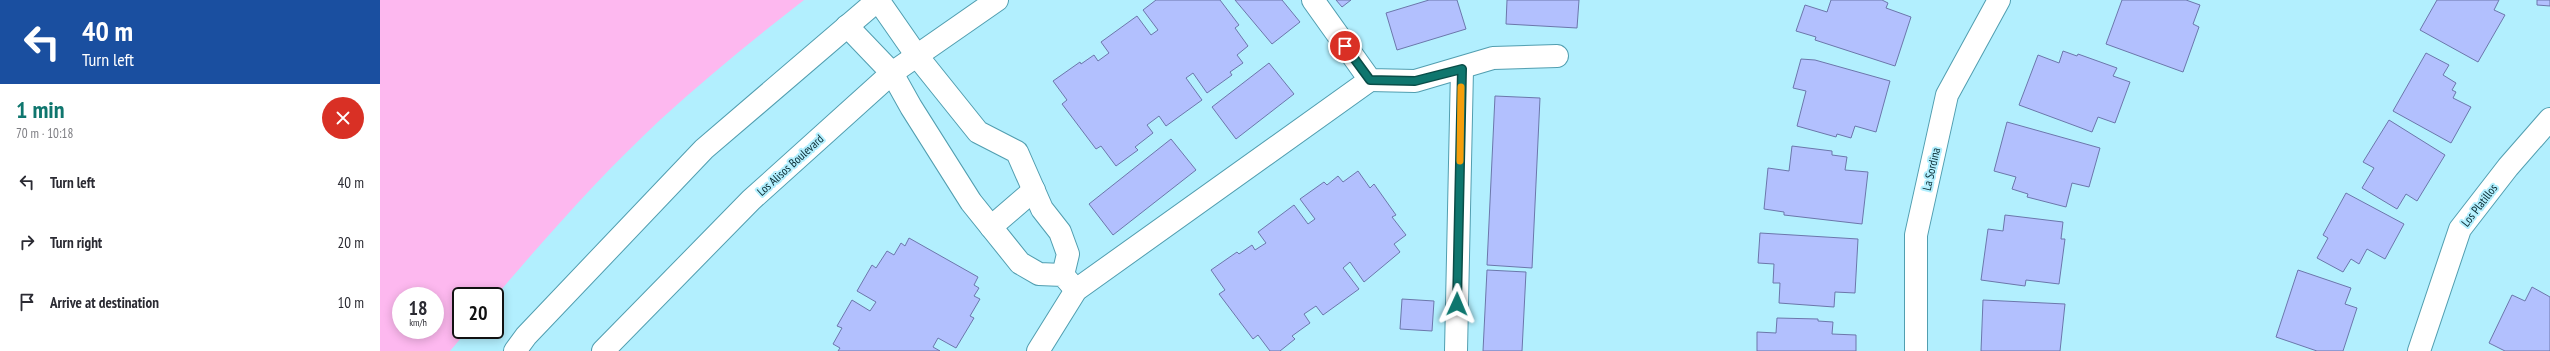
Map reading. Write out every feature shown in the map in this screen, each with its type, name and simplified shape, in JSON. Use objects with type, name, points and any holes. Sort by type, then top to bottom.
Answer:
[{"type":"main road","points":[[515,351],[526,336],[704,149],[878,0],[917,56],[978,132],[1017,152],[1042,209],[1060,232],[1068,254],[1070,282],[1038,351]]},
{"type":"main road","name":"Los Alisos Boulevard","points":[[603,351],[751,200],[892,73],[997,0]]},
{"type":"main road","points":[[1312,0],[1370,80]]},
{"type":"main road","name":"La Sordina","points":[[1916,351],[1916,235],[1948,95],[1999,0]]},
{"type":"main road","points":[[847,26],[892,73],[911,107],[971,202],[1020,263],[1039,274],[1070,282],[1370,80],[1415,81],[1462,69],[1493,58],[1557,56]]},
{"type":"main road","points":[[1456,351],[1462,69]]},
{"type":"main road","name":"Los Platillos","points":[[2420,351],[2460,228],[2508,167],[2550,119]]},
{"type":"main road","points":[[991,227],[1034,190]]},
{"type":"shaded area","points":[[380,0],[804,0],[677,104],[638,141],[575,206],[503,287],[452,287],[452,339],[460,339],[450,351],[380,351]]},
{"type":"building","points":[[1156,0],[1220,0],[1239,25],[1235,28],[1248,46],[1237,55],[1243,63],[1230,72],[1232,75],[1207,93],[1193,73],[1186,78],[1202,100],[1166,126],[1159,116],[1147,125],[1153,133],[1135,147],[1138,150],[1116,166],[1101,146],[1096,149],[1062,104],[1067,100],[1053,81],[1080,62],[1081,64],[1094,55],[1098,61],[1109,53],[1101,42],[1137,16],[1151,35],[1158,30],[1143,10]]},
{"type":"building","points":[[1235,0],[1282,0],[1300,22],[1272,44]]},
{"type":"building","points":[[1336,0],[1351,0],[1342,7]]},
{"type":"building","points":[[1429,0],[1457,0],[1466,29],[1397,50],[1386,13]]},
{"type":"building","points":[[1507,0],[1579,0],[1577,28],[1506,24]]},
{"type":"building","points":[[1831,0],[1882,0],[1888,3],[1886,8],[1911,17],[1895,66],[1815,40],[1816,37],[1796,31],[1805,5],[1827,12]]},
{"type":"building","points":[[2122,0],[2186,0],[2200,5],[2193,24],[2199,27],[2183,72],[2106,44]]},
{"type":"building","points":[[2437,0],[2499,0],[2494,10],[2505,15],[2478,62],[2420,30]]},
{"type":"building","points":[[2537,0],[2550,0],[2550,6],[2537,5]]},
{"type":"building","points":[[2063,51],[2077,56],[2078,54],[2117,68],[2113,76],[2130,82],[2115,123],[2098,117],[2092,132],[2019,105],[2038,55],[2059,63]]},
{"type":"building","points":[[2426,53],[2449,65],[2443,75],[2456,83],[2452,90],[2456,92],[2453,98],[2471,107],[2451,143],[2393,111]]},
{"type":"building","points":[[1801,59],[1815,60],[1890,81],[1876,132],[1855,126],[1851,138],[1837,134],[1836,137],[1797,126],[1806,91],[1793,88]]},
{"type":"building","points":[[1269,63],[1294,94],[1236,139],[1212,107]]},
{"type":"building","points":[[1495,96],[1540,98],[1532,268],[1487,265]]},
{"type":"building","points":[[2389,120],[2445,155],[2417,201],[2406,194],[2397,209],[2362,188],[2374,168],[2363,162]]},
{"type":"building","points":[[2007,122],[2100,148],[2089,187],[2072,183],[2066,207],[2027,197],[2028,194],[2012,189],[2016,177],[1994,171]]},
{"type":"building","points":[[1171,139],[1196,170],[1113,235],[1089,204]]},
{"type":"building","points":[[1792,146],[1832,151],[1832,155],[1847,157],[1845,170],[1868,172],[1862,224],[1784,215],[1784,212],[1764,209],[1768,168],[1789,171]]},
{"type":"building","points":[[1358,171],[1370,188],[1374,184],[1396,215],[1392,217],[1406,235],[1394,244],[1400,252],[1364,282],[1350,262],[1343,268],[1359,289],[1323,315],[1316,306],[1304,314],[1310,323],[1292,336],[1295,339],[1280,351],[1270,351],[1258,335],[1253,339],[1219,294],[1225,290],[1211,270],[1237,252],[1239,254],[1252,245],[1255,250],[1266,243],[1258,232],[1294,205],[1308,224],[1315,219],[1300,199],[1324,182],[1327,185],[1338,176],[1343,182]]},
{"type":"building","points":[[2346,193],[2404,224],[2385,259],[2367,249],[2359,264],[2351,259],[2343,272],[2317,258],[2328,238],[2323,235]]},
{"type":"building","points":[[2005,215],[2063,222],[2061,239],[2065,239],[2059,284],[2026,280],[2025,286],[1981,280],[1988,229],[2003,231]]},
{"type":"building","points":[[1760,233],[1858,239],[1855,293],[1835,292],[1834,307],[1779,303],[1780,283],[1773,283],[1774,264],[1758,263]]},
{"type":"building","points":[[909,238],[978,277],[974,285],[979,288],[974,296],[980,299],[970,316],[974,318],[956,348],[938,338],[933,347],[940,351],[838,351],[840,348],[833,344],[842,328],[837,326],[852,300],[870,311],[876,302],[857,291],[872,265],[876,268],[887,251],[894,255],[901,243],[905,246]]},
{"type":"building","points":[[1487,270],[1526,272],[1522,351],[1483,351]]},
{"type":"building","points":[[2298,270],[2351,288],[2345,304],[2357,308],[2343,351],[2317,351],[2276,337]]},
{"type":"building","points":[[2532,287],[2550,297],[2550,351],[2505,351],[2489,343],[2512,295],[2525,301]]},
{"type":"building","points":[[1402,299],[1434,301],[1432,331],[1400,329]]},
{"type":"building","points":[[1983,300],[2065,304],[2060,351],[1981,351]]},
{"type":"building","points":[[1777,318],[1818,319],[1818,321],[1833,322],[1832,334],[1856,335],[1856,351],[1757,351],[1757,332],[1776,333]]},
{"type":"slow traffic","points":[[1460,161],[1461,87]]},
{"type":"route","points":[[1345,46],[1370,80],[1415,81],[1462,69],[1457,304]]}]
